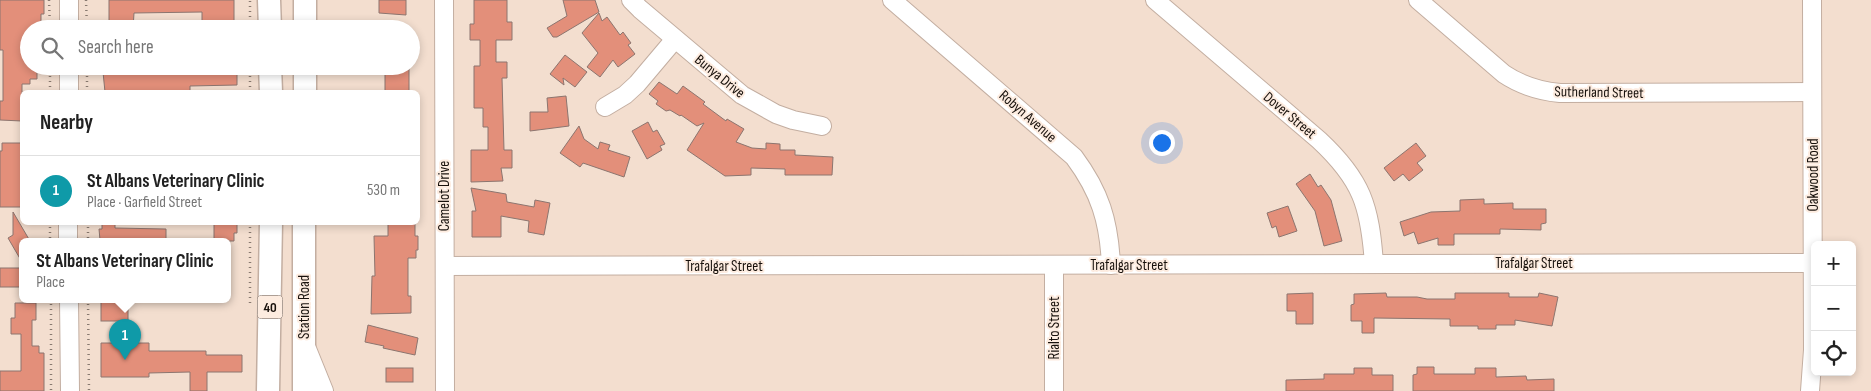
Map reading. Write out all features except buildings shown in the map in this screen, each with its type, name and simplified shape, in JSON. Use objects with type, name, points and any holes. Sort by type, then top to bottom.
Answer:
[{"type":"main road","points":[[269,0],[270,20]]},
{"type":"main road","points":[[305,0],[305,20]]},
{"type":"main road","points":[[270,75],[271,90]]},
{"type":"main road","points":[[305,75],[305,90]]},
{"type":"main road","name":"40","points":[[268,391],[272,225]]},
{"type":"main road","name":"Station Road","points":[[304,225],[304,391]]},
{"type":"street","points":[[69,0],[69,20]]},
{"type":"street","name":"Camelot Drive","points":[[444,0],[445,391]]},
{"type":"street","name":"Bunya Drive","points":[[632,0],[742,95],[759,106],[793,120],[822,126]]},
{"type":"street","name":"Robyn Avenue","points":[[892,0],[1074,157],[1094,186],[1102,205],[1109,232],[1111,265]]},
{"type":"street","name":"Dover Street","points":[[1154,0],[1319,140],[1342,163],[1357,186],[1366,208],[1372,235],[1374,264]]},
{"type":"street","name":"Sutherland Street","points":[[1418,0],[1504,74],[1517,83],[1529,88],[1560,93],[1812,92]]},
{"type":"street","name":"Oakwood Road","points":[[1812,0],[1813,241]]},
{"type":"street","points":[[605,107],[625,95],[638,84],[675,39]]},
{"type":"street","points":[[68,75],[68,90]]},
{"type":"street","points":[[68,225],[68,238]]},
{"type":"street","name":"Trafalgar Street","points":[[445,266],[1811,263]]},
{"type":"street","name":"Rialto Street","points":[[1054,265],[1054,391]]},
{"type":"street","name":"Oakwood Road","points":[[1813,286],[1814,331]]},
{"type":"street","points":[[69,303],[70,391]]},
{"type":"street","points":[[304,341],[324,391]]},
{"type":"street","name":"Oakwood Road","points":[[1810,391],[1812,376]]},
{"type":"street","points":[[1816,376],[1818,391]]},
{"type":"path","points":[[50,0],[50,20]]},
{"type":"path","points":[[86,0],[87,20]]},
{"type":"path","points":[[250,0],[250,20]]},
{"type":"path","points":[[50,75],[50,90]]},
{"type":"path","points":[[87,75],[87,90]]},
{"type":"path","points":[[250,75],[250,90]]},
{"type":"path","points":[[50,225],[50,238]]},
{"type":"path","points":[[88,225],[88,238]]},
{"type":"path","points":[[51,303],[51,391]]},
{"type":"path","points":[[88,303],[89,391]]},
{"type":"place","name":"St Albans Veterinary Clinic","points":[[125,360]]}]
